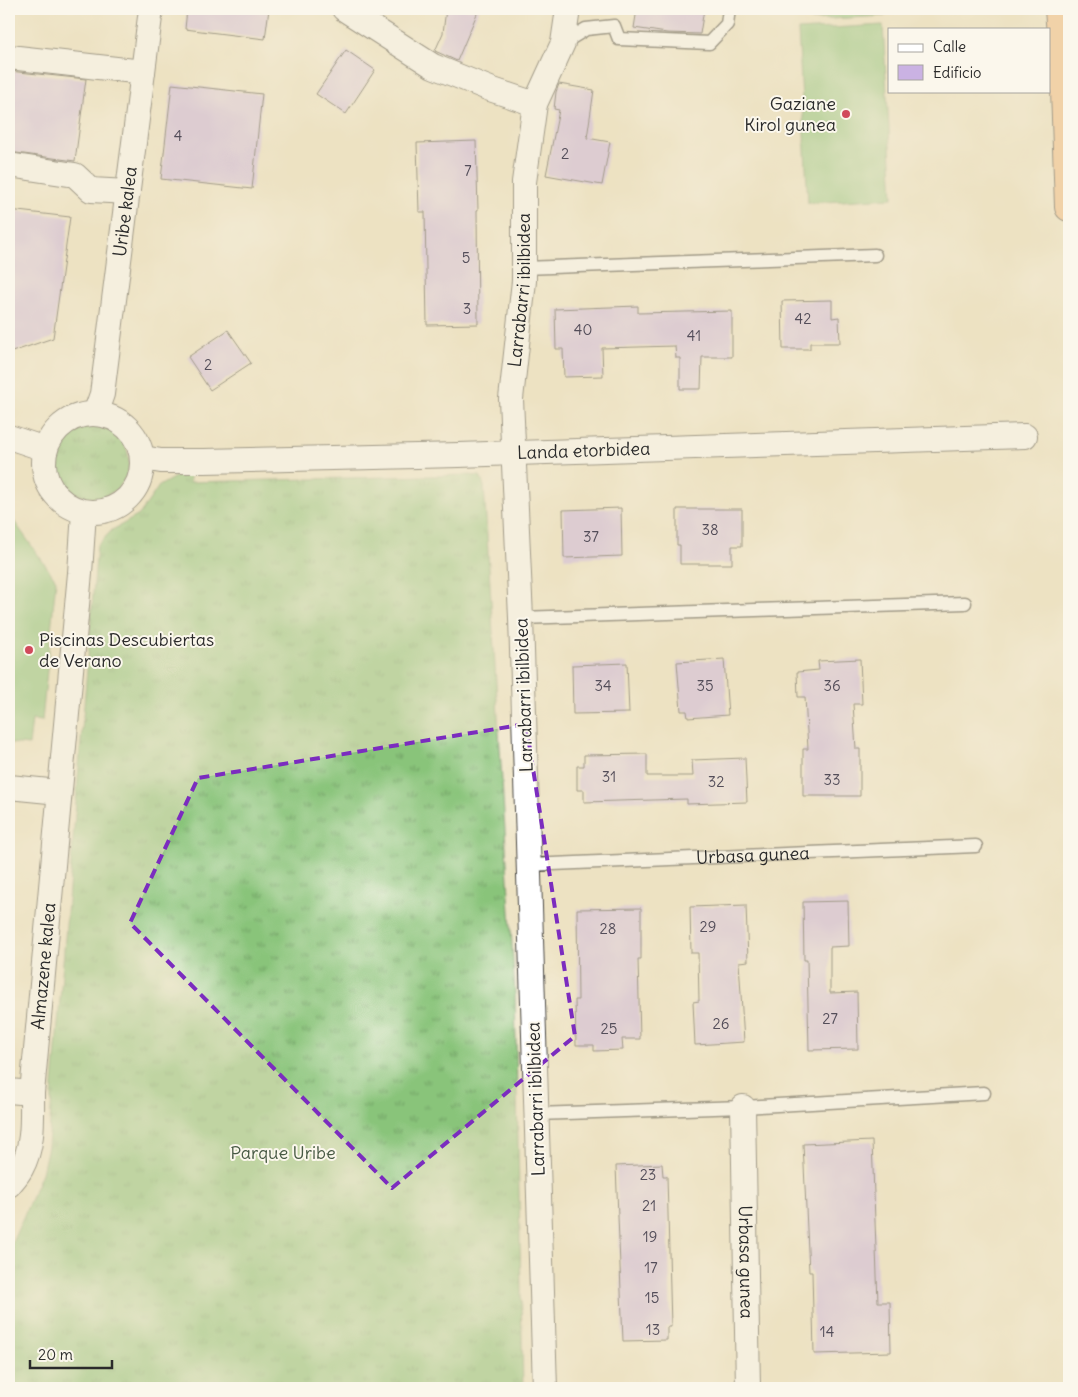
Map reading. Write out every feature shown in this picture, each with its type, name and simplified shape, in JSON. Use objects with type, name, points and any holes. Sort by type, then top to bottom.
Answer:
[{"type":"highway","points":[[1059,9],[1065,89],[1069,207]]},
{"type":"street","name":"Uribe kalea","points":[[95,414],[102,394],[151,9]]},
{"type":"street","points":[[344,9],[433,66],[490,89],[535,104]]},
{"type":"street","name":"Larrabarri ibilbidea","points":[[545,1388],[530,865],[511,399],[524,281],[524,182],[535,104],[562,42],[568,9]]},
{"type":"street","points":[[9,57],[143,72]]},
{"type":"street","points":[[9,165],[76,174],[91,190],[128,192]]},
{"type":"street","points":[[95,414],[109,416],[126,427],[139,444],[142,458],[142,473],[136,487],[127,500],[114,508],[100,512],[84,512],[71,508],[59,500],[50,490],[45,477],[43,463],[45,450],[52,435],[64,423],[78,416],[95,414]]},
{"type":"street","points":[[9,436],[45,450]]},
{"type":"street","name":"Landa etorbidea","points":[[142,458],[161,461],[204,461],[514,454],[1025,436]]},
{"type":"street","name":"Almazene kalea","points":[[9,1185],[21,1169],[29,1148],[32,1124],[20,1092],[59,792],[84,512]]},
{"type":"street","points":[[9,787],[59,792]]},
{"type":"street","name":"Urbasa gunea","points":[[743,1107],[748,1388]]},
{"type":"lane","points":[[562,42],[586,29],[614,26],[619,39],[709,43],[727,24],[729,9]]},
{"type":"lane","points":[[524,268],[875,255]]},
{"type":"lane","points":[[521,618],[965,603]]},
{"type":"lane","name":"Urbasa gunea","points":[[530,865],[976,846]]},
{"type":"lane","points":[[536,1114],[743,1107],[984,1092]]},
{"type":"highlighted area","points":[[526,724],[575,1036],[392,1188],[130,923],[198,778]]},
{"type":"green space","points":[[812,9],[885,9],[885,16],[812,20]]},
{"type":"green space","name":"Gaziane Kirol gunea","points":[[883,25],[893,198],[808,203],[798,30]]},
{"type":"green space","points":[[93,426],[113,432],[123,442],[129,462],[123,482],[113,492],[93,498],[73,492],[63,482],[57,462],[63,442],[73,432]]},
{"type":"green space","name":"Parque Uribe","points":[[190,474],[190,482],[468,475],[480,476],[484,486],[515,994],[523,1388],[9,1388],[9,1250],[42,1173],[48,1146],[97,546],[112,530],[139,515],[159,486],[175,477]]},
{"type":"green space","name":"Piscinas Descubiertas de Verano","points":[[9,514],[56,580],[42,721],[32,720],[29,745],[9,743]]},
{"type":"building","points":[[187,9],[269,9],[265,39],[185,29]]},
{"type":"building","points":[[446,9],[479,9],[457,61],[435,51],[443,33]]},
{"type":"building","points":[[637,9],[704,9],[700,34],[667,33],[634,28]]},
{"type":"building","points":[[346,50],[375,70],[346,114],[316,94]]},
{"type":"building","points":[[9,71],[86,79],[75,161],[9,152]]},
{"type":"building","points":[[172,84],[262,94],[252,189],[161,179]]},
{"type":"building","points":[[559,84],[594,90],[587,138],[610,142],[602,185],[546,175],[559,110],[554,109]]},
{"type":"building","points":[[476,141],[478,324],[427,325],[425,212],[419,212],[417,143]]},
{"type":"building","points":[[9,210],[70,217],[53,338],[9,353]]},
{"type":"building","points":[[832,300],[832,318],[839,317],[840,343],[810,343],[810,349],[783,349],[782,301]]},
{"type":"building","points":[[638,306],[638,313],[732,311],[732,357],[702,357],[701,389],[680,389],[680,358],[676,358],[675,346],[602,348],[603,376],[564,377],[563,349],[556,349],[555,309]]},
{"type":"building","points":[[228,330],[251,363],[210,390],[188,357]]},
{"type":"building","points":[[621,508],[622,556],[564,558],[563,510]]},
{"type":"building","points":[[677,509],[742,509],[742,546],[732,546],[732,564],[680,564],[680,545],[677,545]]},
{"type":"building","points":[[724,659],[728,715],[688,718],[687,711],[681,711],[677,662]]},
{"type":"building","points":[[860,659],[862,704],[853,704],[856,749],[860,749],[860,796],[803,796],[803,749],[808,749],[805,697],[798,697],[797,672],[819,670],[818,661]]},
{"type":"building","points":[[627,663],[629,713],[573,714],[572,665]]},
{"type":"building","points":[[647,754],[647,776],[693,776],[692,760],[745,758],[747,802],[687,804],[687,799],[584,802],[584,790],[577,790],[577,766],[584,766],[584,755]]},
{"type":"building","points":[[848,901],[849,946],[830,947],[830,993],[857,992],[858,1049],[809,1050],[807,960],[804,960],[803,902]]},
{"type":"building","points":[[746,905],[748,961],[739,962],[744,1042],[695,1045],[693,1002],[699,1001],[698,953],[691,953],[690,907]]},
{"type":"building","points":[[641,908],[641,959],[638,959],[640,1039],[622,1039],[623,1050],[594,1051],[594,1045],[576,1045],[575,1000],[578,1000],[577,909]]},
{"type":"building","points":[[872,1141],[878,1302],[890,1302],[891,1352],[814,1354],[812,1272],[809,1272],[803,1144]]},
{"type":"building","points":[[662,1164],[663,1176],[667,1176],[671,1327],[667,1327],[667,1340],[623,1341],[616,1166]]},
{"type":"place","name":"Gaziane Kirol gunea","points":[[846,114]]},
{"type":"place","name":"Piscinas Descubiertas de Verano","points":[[29,650]]}]
